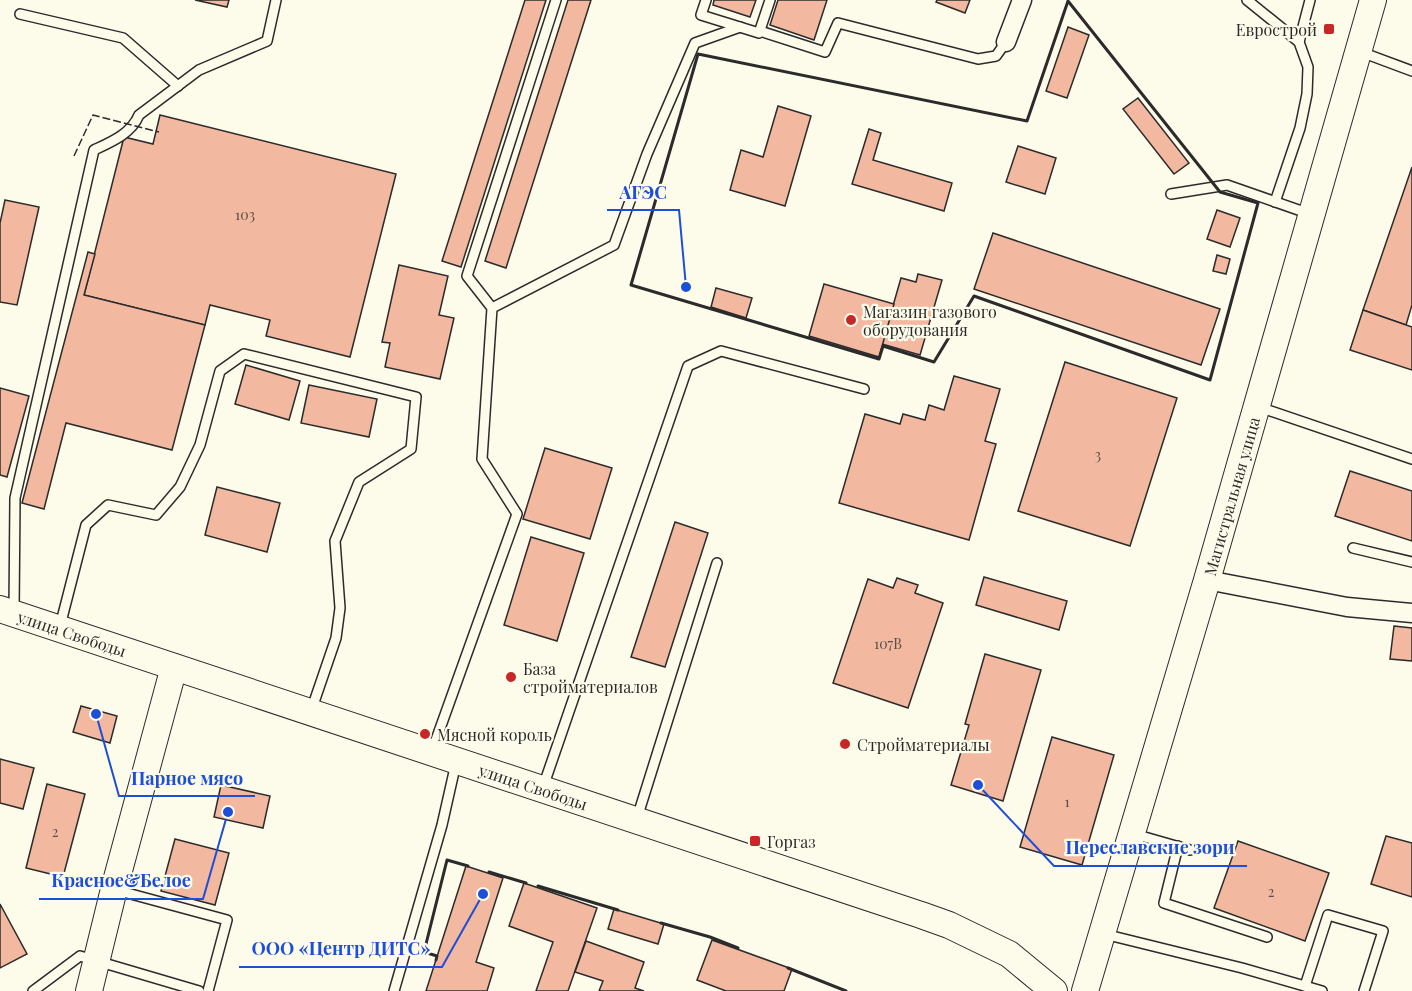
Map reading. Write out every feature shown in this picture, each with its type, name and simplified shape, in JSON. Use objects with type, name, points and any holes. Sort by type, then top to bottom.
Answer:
[{"type":"main road","name":"Магистральная улица","points":[[1085,991],[1207,580],[1373,0]]},
{"type":"main road","name":"улица Свободы","points":[[7,611],[949,926],[1009,954],[1054,991]]},
{"type":"main road","points":[[89,991],[174,667]]},
{"type":"street","points":[[1006,42],[1022,0]]},
{"type":"street","points":[[1207,580],[1347,607],[1412,613]]},
{"type":"lane","points":[[7,611],[15,498],[94,150],[134,126],[139,115],[199,70],[267,40],[276,0]]},
{"type":"lane","points":[[432,753],[517,514],[482,459],[492,308],[467,276],[556,0]]},
{"type":"lane","points":[[706,0],[701,15],[825,52],[838,22],[978,59],[996,56],[1006,42]]},
{"type":"lane","points":[[760,31],[770,0]]},
{"type":"lane","points":[[1247,0],[1299,42],[1308,67],[1307,94],[1300,128],[1275,202]]},
{"type":"lane","points":[[1299,42],[1310,0]]},
{"type":"lane","points":[[20,14],[123,38],[178,86]]},
{"type":"lane","points":[[492,308],[614,245],[647,154],[695,43],[740,27]]},
{"type":"lane","points":[[1359,51],[1412,71]]},
{"type":"lane","points":[[1171,194],[1227,185],[1312,214]]},
{"type":"lane","points":[[542,790],[688,366],[722,351],[864,389]]},
{"type":"lane","points":[[59,628],[86,525],[108,505],[156,514],[180,487],[200,445],[220,371],[244,354],[416,397],[411,448],[359,482],[335,541],[340,608],[336,638],[311,712]]},
{"type":"lane","points":[[1257,406],[1412,459]]},
{"type":"lane","points":[[1353,549],[1412,562]]},
{"type":"lane","points":[[636,820],[717,563]]},
{"type":"lane","points":[[394,991],[442,825],[456,761]]},
{"type":"lane","points":[[1132,833],[1190,850]]},
{"type":"lane","points":[[1179,846],[1164,903],[1267,937]]},
{"type":"lane","points":[[114,889],[227,920],[208,991]]},
{"type":"lane","points":[[1305,986],[1328,915],[1383,931],[1364,991]]},
{"type":"lane","points":[[1102,933],[1322,991]]},
{"type":"lane","points":[[33,991],[80,957],[200,991]]},
{"type":"building","points":[[195,0],[229,0],[227,7]]},
{"type":"building","points":[[525,0],[546,0],[461,267],[442,261]]},
{"type":"building","points":[[568,0],[591,0],[506,268],[485,261]]},
{"type":"building","points":[[714,0],[756,0],[750,17],[713,5]]},
{"type":"building","points":[[778,0],[827,0],[814,40],[770,25]]},
{"type":"building","points":[[937,0],[970,0],[965,13],[936,2]]},
{"type":"building","points":[[1068,27],[1089,35],[1067,98],[1046,91]]},
{"type":"building","points":[[1138,98],[1189,163],[1174,174],[1123,109]]},
{"type":"building","points":[[778,106],[811,116],[785,206],[730,190],[741,150],[763,157]]},
{"type":"building","points":[[160,115],[396,174],[350,357],[266,336],[270,320],[210,305],[205,325],[84,295],[124,137],[153,144]]},
{"type":"building","points":[[869,129],[881,133],[873,160],[952,183],[944,211],[852,184]]},
{"type":"building","points":[[1018,146],[1056,158],[1045,194],[1006,182]]},
{"type":"building","points":[[1412,167],[1412,305],[1406,325],[1363,310]]},
{"type":"building","points":[[5,200],[39,207],[17,305],[0,302],[0,223]]},
{"type":"building","points":[[1217,210],[1240,218],[1230,247],[1207,239]]},
{"type":"building","points":[[993,233],[1220,309],[1201,365],[974,289]]},
{"type":"building","points":[[88,252],[95,254],[84,295],[205,325],[172,450],[66,423],[44,509],[22,503]]},
{"type":"building","points":[[1217,255],[1230,259],[1226,274],[1213,271]]},
{"type":"building","points":[[399,265],[448,276],[439,315],[454,318],[440,379],[385,367],[390,343],[382,342]]},
{"type":"building","points":[[918,274],[942,280],[920,355],[882,344],[901,278],[916,282]]},
{"type":"building","name":"Магазин газового оборудования","points":[[824,284],[894,304],[879,357],[809,336]]},
{"type":"building","points":[[716,288],[752,298],[746,318],[711,307]]},
{"type":"building","points":[[1363,310],[1412,327],[1412,370],[1350,350]]},
{"type":"building","points":[[1065,362],[1177,398],[1130,546],[1018,511]]},
{"type":"building","points":[[246,365],[300,381],[289,420],[235,404]]},
{"type":"building","points":[[954,376],[1000,389],[985,441],[996,444],[969,540],[839,503],[865,414],[900,424],[903,414],[925,420],[929,405],[944,410]]},
{"type":"building","points":[[309,385],[377,399],[369,437],[301,423]]},
{"type":"building","points":[[0,388],[29,396],[7,477],[0,475]]},
{"type":"building","points":[[545,448],[612,468],[590,539],[523,519]]},
{"type":"building","points":[[1350,471],[1412,491],[1412,541],[1335,516]]},
{"type":"building","points":[[217,487],[280,503],[267,552],[205,535]]},
{"type":"building","points":[[675,522],[708,533],[665,667],[631,657]]},
{"type":"building","points":[[531,537],[584,553],[557,641],[504,625]]},
{"type":"building","points":[[984,577],[1067,601],[1059,630],[976,605]]},
{"type":"building","points":[[897,578],[918,585],[915,593],[943,603],[908,708],[833,683],[868,579],[893,588]]},
{"type":"building","points":[[1394,626],[1412,628],[1412,661],[1390,659]]},
{"type":"building","points":[[985,654],[1041,670],[1003,801],[951,785],[969,725],[965,724]]},
{"type":"building","points":[[81,706],[117,716],[110,743],[73,732]]},
{"type":"building","points":[[1052,737],[1114,755],[1082,865],[1020,847]]},
{"type":"building","points":[[0,759],[34,768],[23,809],[0,803]]},
{"type":"building","points":[[47,784],[85,794],[63,877],[26,868]]},
{"type":"building","points":[[221,785],[270,796],[263,828],[214,817]]},
{"type":"building","points":[[1386,836],[1412,843],[1412,897],[1371,884]]},
{"type":"building","points":[[175,839],[229,853],[215,905],[161,891]]},
{"type":"building","points":[[1238,841],[1329,873],[1305,941],[1214,908]]},
{"type":"building","points":[[466,866],[503,878],[476,962],[494,968],[487,991],[426,991]]},
{"type":"building","points":[[524,883],[597,908],[568,991],[536,991],[553,942],[509,926]]},
{"type":"building","points":[[0,904],[27,954],[0,968]]},
{"type":"building","points":[[614,909],[664,924],[658,944],[608,929]]},
{"type":"building","points":[[712,940],[792,969],[784,991],[726,991],[697,980]]},
{"type":"building","points":[[586,941],[644,962],[635,988],[644,991],[599,991],[603,981],[575,972]]},
{"type":"fence","points":[[74,156],[93,115],[159,132]]},
{"type":"wall","points":[[1068,1],[1220,192],[1258,203],[1210,380],[974,296],[934,362],[883,346],[879,359],[631,285],[698,54],[1027,121],[1068,1]]},
{"type":"wall","points":[[436,960],[437,956],[424,952],[447,860],[468,866]]},
{"type":"wall","points":[[489,872],[526,883]]},
{"type":"wall","points":[[538,886],[618,910]]},
{"type":"wall","points":[[661,923],[710,937],[738,948]]},
{"type":"wall","points":[[788,968],[846,991]]},
{"type":"place","name":"Еврострой","points":[[1329,29]]},
{"type":"place","name":"АГЭС","points":[[686,287]]},
{"type":"place","name":"Магазин газового оборудования","points":[[851,320]]},
{"type":"place","name":"База стройматериалов","points":[[511,677]]},
{"type":"place","name":"Парное мясо","points":[[96,714]]},
{"type":"place","name":"Мясной король","points":[[425,734]]},
{"type":"place","name":"Стройматериалы","points":[[845,744]]},
{"type":"place","name":"Переславские зори","points":[[978,785]]},
{"type":"place","name":"Красное&Белое","points":[[228,812]]},
{"type":"place","name":"Горгаз","points":[[755,841]]},
{"type":"place","name":"ООО «Центр ДИТС»","points":[[483,894]]}]
